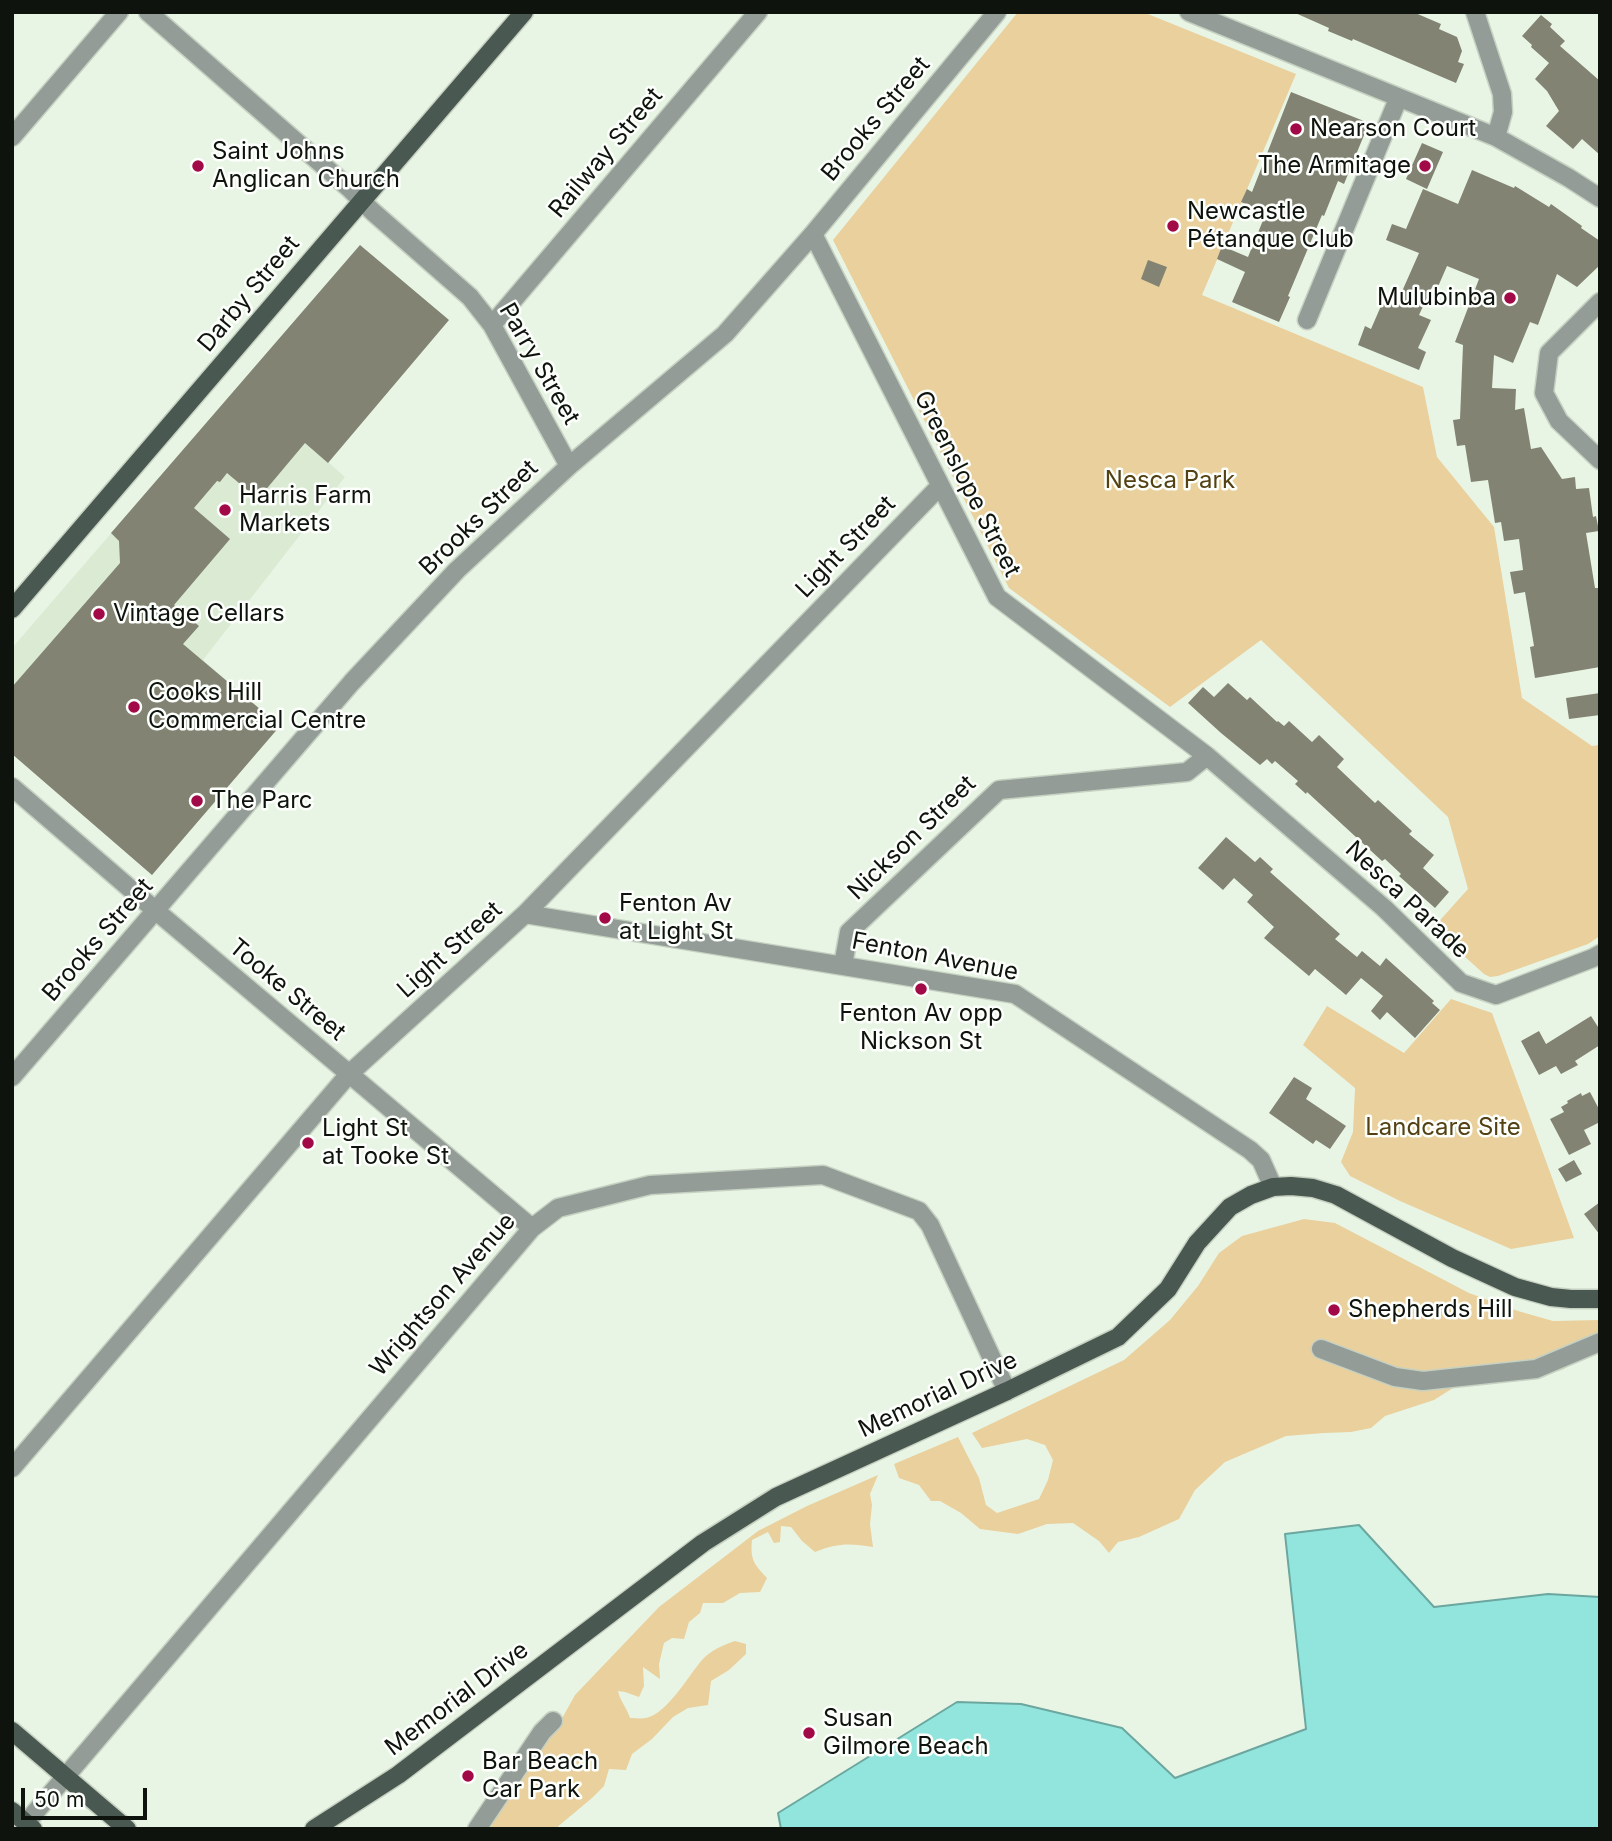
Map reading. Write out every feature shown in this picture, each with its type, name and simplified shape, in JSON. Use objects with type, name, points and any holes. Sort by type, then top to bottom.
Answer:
[{"type":"main road","name":"Darby Street","points":[[12,609],[524,12]]},
{"type":"main road","name":"Memorial Drive","points":[[314,1829],[398,1775],[703,1543],[776,1497],[1118,1337],[1168,1289],[1197,1242],[1230,1207],[1251,1195],[1273,1187],[1291,1186],[1312,1188],[1336,1195],[1452,1258],[1515,1287],[1551,1297],[1600,1299]]},
{"type":"main road","points":[[12,1731],[127,1829]]},
{"type":"main road","points":[[12,1811],[30,1826]]},
{"type":"street","points":[[12,137],[119,12]]},
{"type":"street","name":"Parry Street","points":[[148,12],[470,297],[492,326],[569,466]]},
{"type":"street","name":"Railway Street","points":[[492,326],[758,12]]},
{"type":"street","name":"Brooks Street","points":[[12,1077],[352,682],[457,570],[569,466],[725,334],[813,234],[997,12]]},
{"type":"street","points":[[1189,12],[1496,137],[1600,198]]},
{"type":"street","points":[[1475,12],[1502,94],[1503,117],[1496,137]]},
{"type":"street","points":[[1307,320],[1398,99]]},
{"type":"street","name":"Greenslope Street","points":[[813,234],[997,597],[1207,756]]},
{"type":"street","points":[[1600,302],[1549,353],[1544,393],[1559,421],[1600,460]]},
{"type":"street","name":"Light Street","points":[[12,1468],[349,1074],[525,914],[940,486]]},
{"type":"street","name":"Nesca Parade","points":[[1207,756],[1384,908],[1461,983],[1496,995],[1600,954]]},
{"type":"street","name":"Nickson Street","points":[[843,965],[849,932],[999,790],[1187,772],[1207,756]]},
{"type":"street","name":"Tooke Street","points":[[12,787],[531,1228]]},
{"type":"street","name":"Fenton Avenue","points":[[525,914],[1015,993],[1250,1150],[1261,1160],[1273,1187]]},
{"type":"street","name":"Wrightson Avenue","points":[[30,1826],[65,1777],[531,1228],[558,1208],[650,1185],[823,1175],[919,1211],[926,1219],[1007,1391]]},
{"type":"street","points":[[1321,1349],[1395,1377],[1423,1381],[1536,1368],[1600,1342]]},
{"type":"street","points":[[477,1829],[542,1732],[553,1721]]},
{"type":"shaded area","points":[[360,245],[449,320],[328,462],[345,477],[203,660],[280,726],[152,875],[12,754],[12,648]]},
{"type":"green space","name":"Nesca Park","points":[[1018,12],[1143,12],[1296,74],[1202,295],[1423,387],[1437,457],[1494,527],[1522,698],[1592,746],[1600,745],[1600,936],[1588,944],[1490,977],[1433,928],[1468,889],[1448,817],[1261,640],[1170,707],[1009,588],[833,240]]},
{"type":"green space","name":"Landcare Site","points":[[1451,999],[1492,1013],[1574,1238],[1511,1249],[1400,1201],[1350,1176],[1341,1162],[1353,1132],[1355,1088],[1303,1045],[1327,1006],[1404,1053]]},
{"type":"green space","points":[[1304,1219],[1335,1223],[1469,1293],[1518,1311],[1553,1321],[1600,1320],[1600,1336],[1593,1351],[1562,1370],[1453,1388],[1434,1400],[1385,1416],[1371,1428],[1351,1432],[1286,1436],[1225,1462],[1195,1490],[1179,1519],[1139,1537],[1118,1542],[1109,1553],[1099,1541],[1073,1523],[1047,1524],[1018,1534],[980,1529],[961,1513],[940,1501],[931,1501],[919,1485],[899,1478],[894,1464],[958,1437],[979,1478],[986,1505],[997,1513],[1039,1499],[1053,1460],[1045,1445],[1027,1439],[982,1448],[972,1433],[1124,1360],[1170,1320],[1198,1286],[1219,1253],[1242,1236]]},
{"type":"green space","points":[[878,1475],[870,1494],[873,1547],[844,1545],[815,1552],[791,1527],[781,1526],[780,1542],[774,1543],[768,1532],[752,1540],[754,1561],[767,1578],[760,1592],[740,1593],[723,1603],[703,1603],[700,1613],[689,1622],[684,1639],[672,1638],[664,1643],[659,1664],[660,1679],[643,1667],[644,1686],[639,1697],[618,1691],[630,1718],[646,1718],[670,1702],[709,1653],[735,1641],[746,1644],[746,1654],[729,1670],[711,1681],[708,1705],[688,1708],[673,1717],[652,1739],[632,1754],[626,1770],[609,1769],[604,1786],[555,1829],[486,1829],[560,1722],[575,1695],[659,1607],[758,1531]]},
{"type":"water","points":[[1359,1525],[1434,1607],[1548,1594],[1600,1597],[1600,1829],[781,1829],[778,1813],[957,1702],[1021,1704],[1122,1728],[1175,1778],[1306,1729],[1285,1534]]},
{"type":"building","points":[[1293,12],[1413,12],[1441,24],[1439,29],[1457,37],[1462,51],[1458,62],[1464,64],[1456,83],[1328,31],[1329,28]]},
{"type":"building","points":[[1541,15],[1565,41],[1560,46],[1600,81],[1600,155],[1582,139],[1573,149],[1546,126],[1559,111],[1547,91],[1535,79],[1549,63],[1522,36]]},
{"type":"building","points":[[1291,92],[1369,123],[1344,184],[1338,181],[1324,216],[1322,215],[1279,322],[1232,302],[1245,272],[1217,259],[1222,246],[1248,257],[1266,213],[1241,202],[1247,189],[1252,192]]},
{"type":"building","name":"The Armitage","points":[[1422,143],[1443,152],[1427,189],[1406,179]]},
{"type":"building","points":[[1472,170],[1514,188],[1515,186],[1549,207],[1551,204],[1600,241],[1600,265],[1577,287],[1557,274],[1538,325],[1530,322],[1513,363],[1494,355],[1492,388],[1516,389],[1515,410],[1524,408],[1531,449],[1541,447],[1562,479],[1575,477],[1576,489],[1589,488],[1593,517],[1596,516],[1599,531],[1586,533],[1595,588],[1600,588],[1600,667],[1535,678],[1530,647],[1534,646],[1525,592],[1514,594],[1510,572],[1523,570],[1519,539],[1504,541],[1501,522],[1495,523],[1488,480],[1471,482],[1465,445],[1457,446],[1453,420],[1460,419],[1463,345],[1455,342],[1479,279],[1447,266],[1437,289],[1432,287],[1419,315],[1431,320],[1418,348],[1426,352],[1419,370],[1358,345],[1365,326],[1371,329],[1384,299],[1396,305],[1419,253],[1386,240],[1392,224],[1406,229],[1423,189],[1458,204]]},
{"type":"building","points":[[360,245],[449,320],[328,463],[305,443],[258,499],[227,473],[194,508],[230,539],[174,605],[199,626],[183,644],[280,726],[152,875],[12,754],[12,687],[120,563],[119,541],[111,533]]},
{"type":"building","points":[[1148,260],[1167,267],[1159,287],[1141,279]]},
{"type":"building","points":[[1228,683],[1247,700],[1250,697],[1277,722],[1284,726],[1289,721],[1312,742],[1319,735],[1344,759],[1337,767],[1375,803],[1378,800],[1412,831],[1409,834],[1434,855],[1423,868],[1449,892],[1435,908],[1399,876],[1401,874],[1385,859],[1382,861],[1295,784],[1298,781],[1275,761],[1272,764],[1267,759],[1260,765],[1188,703],[1203,687],[1214,697]]},
{"type":"building","points":[[1600,693],[1600,715],[1569,719],[1566,698]]},
{"type":"building","points":[[1226,837],[1255,862],[1260,857],[1273,869],[1270,872],[1340,934],[1335,939],[1357,957],[1362,951],[1380,966],[1386,958],[1434,1001],[1432,1003],[1440,1010],[1415,1038],[1387,1012],[1380,1020],[1371,1011],[1383,996],[1361,978],[1346,995],[1315,969],[1309,976],[1264,938],[1274,927],[1247,902],[1253,895],[1234,878],[1223,890],[1198,868]]},
{"type":"building","points":[[1591,1016],[1600,1030],[1600,1045],[1575,1061],[1578,1065],[1561,1074],[1556,1066],[1539,1075],[1521,1041],[1539,1031],[1546,1044]]},
{"type":"building","points":[[1294,1077],[1312,1088],[1306,1099],[1346,1126],[1330,1149],[1316,1140],[1313,1144],[1269,1113]]},
{"type":"building","points":[[1590,1092],[1600,1111],[1600,1122],[1584,1130],[1591,1144],[1569,1155],[1550,1119],[1564,1112],[1561,1107],[1568,1103],[1567,1101],[1581,1093],[1582,1096]]},
{"type":"building","points":[[1574,1160],[1582,1174],[1566,1182],[1558,1169]]},
{"type":"building","points":[[1600,1202],[1600,1235],[1584,1214]]},
{"type":"place","name":"Nearson Court","points":[[1296,129]]},
{"type":"place","name":"Saint Johns Anglican Church","points":[[198,166]]},
{"type":"place","name":"The Armitage","points":[[1425,166]]},
{"type":"place","name":"Newcastle Pétanque Club","points":[[1173,226]]},
{"type":"place","name":"Mulubinba","points":[[1510,298]]},
{"type":"place","name":"Harris Farm Markets","points":[[225,510]]},
{"type":"place","name":"Vintage Cellars","points":[[99,614]]},
{"type":"place","name":"Cooks Hill Commercial Centre","points":[[134,707]]},
{"type":"place","name":"The Parc","points":[[197,801]]},
{"type":"place","name":"Fenton Av at Light St","points":[[605,918]]},
{"type":"place","name":"Fenton Av opp Nickson St","points":[[921,989]]},
{"type":"place","name":"Light St at Tooke St","points":[[308,1143]]},
{"type":"place","name":"Shepherds Hill","points":[[1334,1310]]},
{"type":"place","name":"Susan Gilmore Beach","points":[[809,1733]]},
{"type":"place","name":"Bar Beach Car Park","points":[[468,1776]]}]
